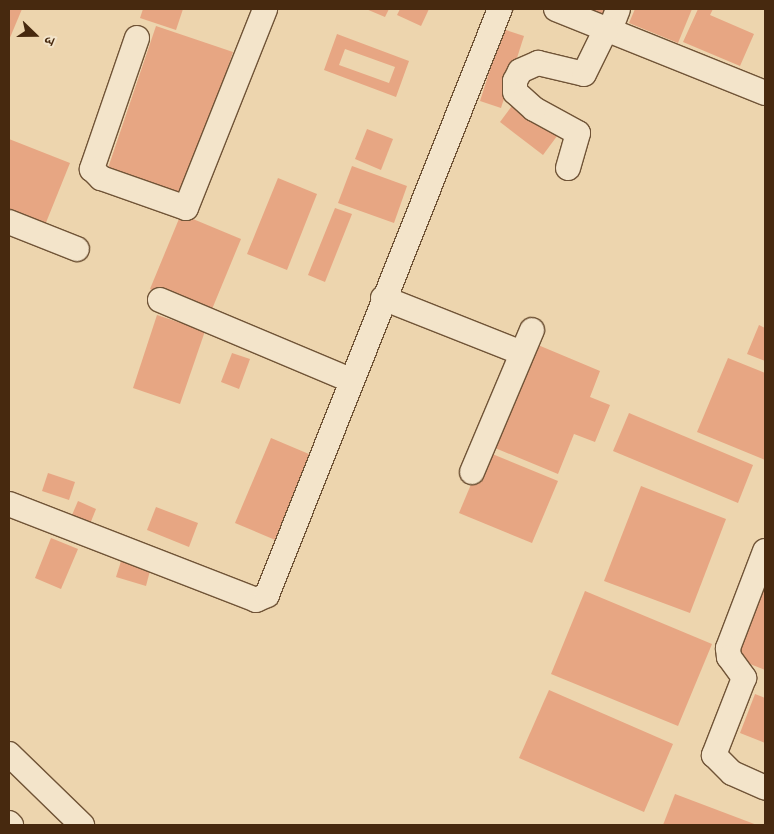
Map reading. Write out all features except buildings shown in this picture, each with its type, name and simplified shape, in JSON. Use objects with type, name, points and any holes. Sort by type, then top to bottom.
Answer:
[{"type":"street","points":[[137,38],[92,169],[101,178],[186,208],[265,9]]},
{"type":"street","points":[[9,504],[261,600],[500,9]]},
{"type":"street","points":[[556,9],[765,93]]},
{"type":"street","points":[[568,168],[578,133],[527,104],[515,92],[515,81],[520,70],[538,63],[584,74],[618,9]]},
{"type":"street","points":[[9,222],[77,249]]},
{"type":"street","points":[[383,298],[522,353]]},
{"type":"street","points":[[160,300],[350,380]]},
{"type":"street","points":[[472,472],[532,330]]},
{"type":"street","points":[[765,551],[728,648],[729,657],[744,678],[714,755],[732,773],[765,788]]},
{"type":"street","points":[[9,754],[82,825]]}]
